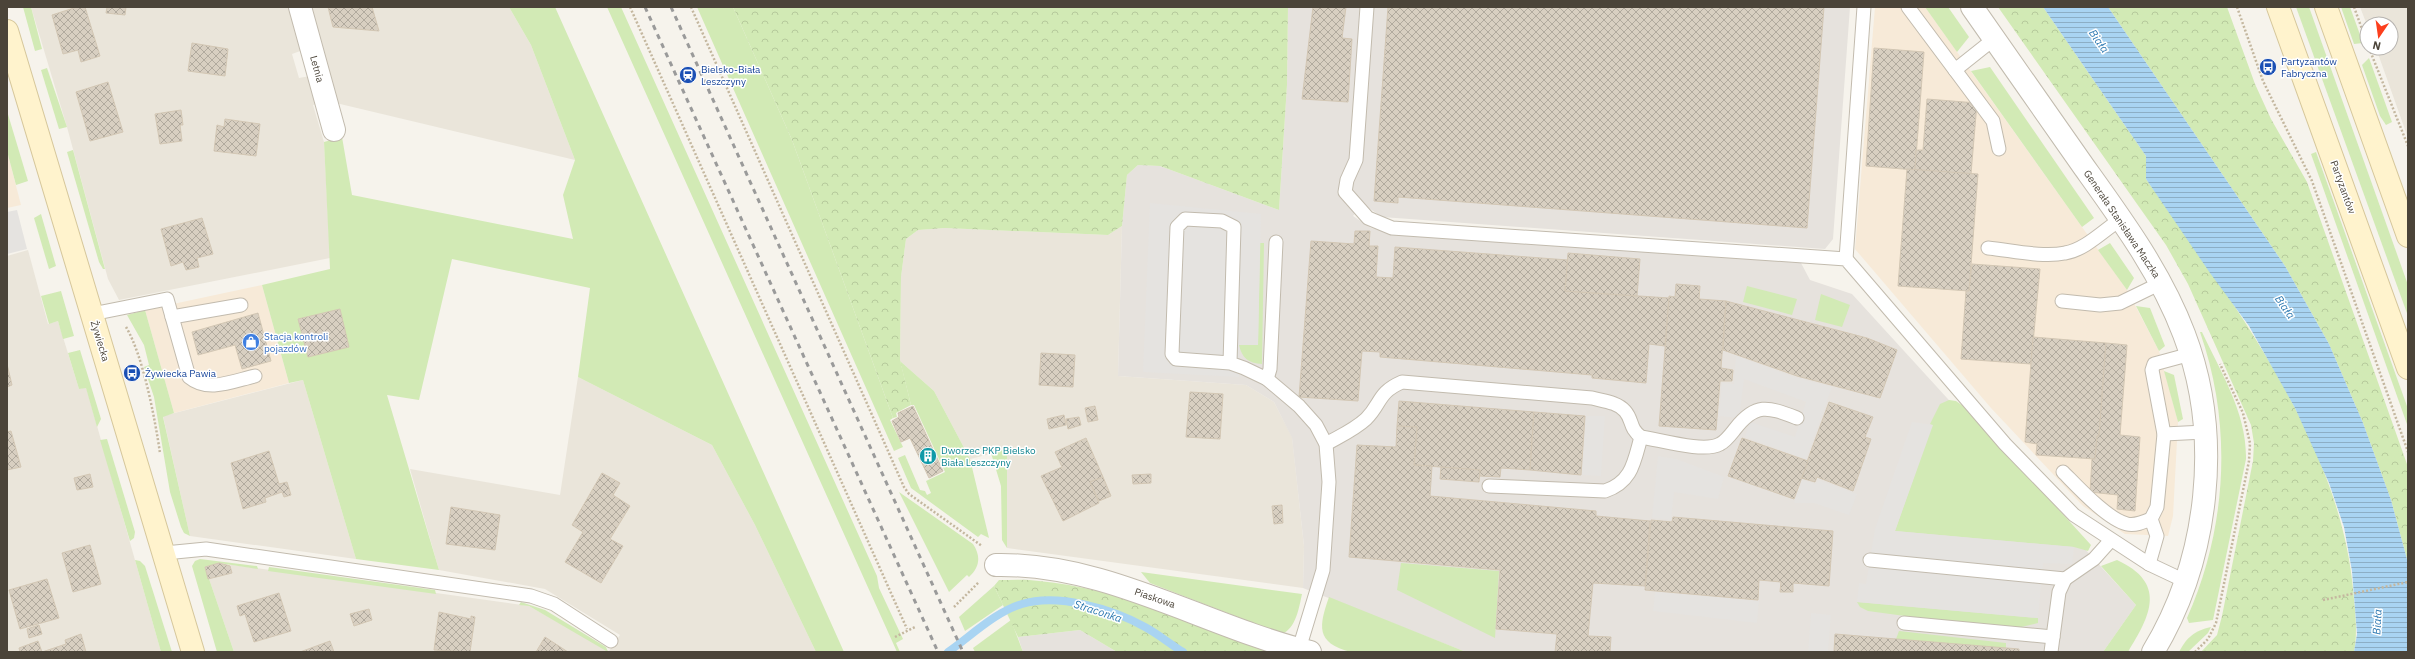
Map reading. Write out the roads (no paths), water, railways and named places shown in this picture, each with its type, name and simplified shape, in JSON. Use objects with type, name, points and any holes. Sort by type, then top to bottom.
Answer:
[{"type":"main road","name":"Partyzantów","points":[[2278,7],[2408,368]]},
{"type":"main road","points":[[2326,7],[2408,236]]},
{"type":"main road","name":"Żywiecka","points":[[7,31],[194,652]]},
{"type":"street","name":"Letnia","points":[[300,7],[334,130]]},
{"type":"street","name":"Generała Stanisława Maczka","points":[[1972,7],[2120,219],[2161,283],[2191,354],[2198,382],[2205,432],[2206,472],[2201,514],[2196,543],[2185,581],[2167,626],[2153,652]]},
{"type":"street","name":"Piaskowa","points":[[991,557],[1011,565],[1065,572],[1113,583],[1305,651]]},
{"type":"lane","points":[[1367,7],[1356,160],[1347,180],[1344,192],[1352,203],[1374,221],[1392,228],[1846,259]]},
{"type":"lane","points":[[1864,7],[1846,259],[2005,444],[2074,515],[2110,540],[2149,564],[2185,581]]},
{"type":"lane","points":[[1908,7],[1993,121],[1999,150]]},
{"type":"lane","points":[[1955,70],[1994,39]]},
{"type":"lane","points":[[1230,364],[1234,227],[1222,221],[1185,219],[1177,227],[1172,354],[1180,361],[1230,364],[1244,368],[1267,379],[1299,406],[1316,425],[1326,444],[1330,482],[1323,570],[1305,651]]},
{"type":"lane","points":[[1988,248],[2053,254],[2066,253],[2078,249],[2120,219]]},
{"type":"lane","points":[[1267,379],[1270,369],[1276,242]]},
{"type":"lane","points":[[2062,301],[2100,305],[2120,303],[2161,283]]},
{"type":"lane","points":[[92,314],[168,298],[189,378],[196,384],[210,386],[254,376]]},
{"type":"lane","points":[[172,317],[242,305]]},
{"type":"lane","points":[[2063,472],[2089,499],[2121,522],[2128,525],[2137,524],[2151,519],[2157,507],[2164,434],[2152,370],[2154,364],[2191,354]]},
{"type":"lane","points":[[1326,444],[1356,428],[1368,417],[1388,388],[1402,382],[1600,400],[1615,404],[1625,411],[1633,430],[1642,437],[1708,448],[1721,444],[1747,414],[1760,409],[1778,411],[1797,418]]},
{"type":"lane","points":[[2164,434],[2205,432]]},
{"type":"lane","points":[[1489,486],[1605,491],[1619,486],[1632,470],[1642,437]]},
{"type":"lane","points":[[2149,564],[2157,536],[2151,519]]},
{"type":"lane","points":[[2051,652],[2059,592],[2064,579],[2094,559],[2110,540]]},
{"type":"lane","points":[[165,553],[206,549],[531,596],[554,604],[611,641]]},
{"type":"lane","points":[[1870,560],[2064,579]]},
{"type":"lane","points":[[1904,623],[2053,636]]},
{"type":"water","name":"Biała","points":[[2043,7],[2108,7],[2285,266],[2329,344],[2363,423],[2391,500],[2408,563],[2408,652],[2354,652],[2357,634],[2352,571],[2344,527],[2329,483],[2295,408],[2249,326],[2210,273],[2146,179],[2146,156]]},
{"type":"waterway","name":"Straconka","points":[[948,652],[993,618],[1002,613],[1022,604],[1052,600],[1085,605],[1117,614],[1150,630],[1183,652]]},
{"type":"railway","points":[[645,7],[938,652]]},
{"type":"railway","points":[[671,7],[963,652]]},
{"type":"place","name":"Partyzantów Fabryczna","points":[[2268,67]]},
{"type":"place","name":"Bielsko-Biała Leszczyny","points":[[688,75]]},
{"type":"place","name":"Stacja kontroli pojazdów","points":[[251,342]]},
{"type":"place","name":"Żywiecka Pawia","points":[[132,373]]},
{"type":"place","name":"Dworzec PKP Bielsko Biała Leszczyny","points":[[928,456]]}]
